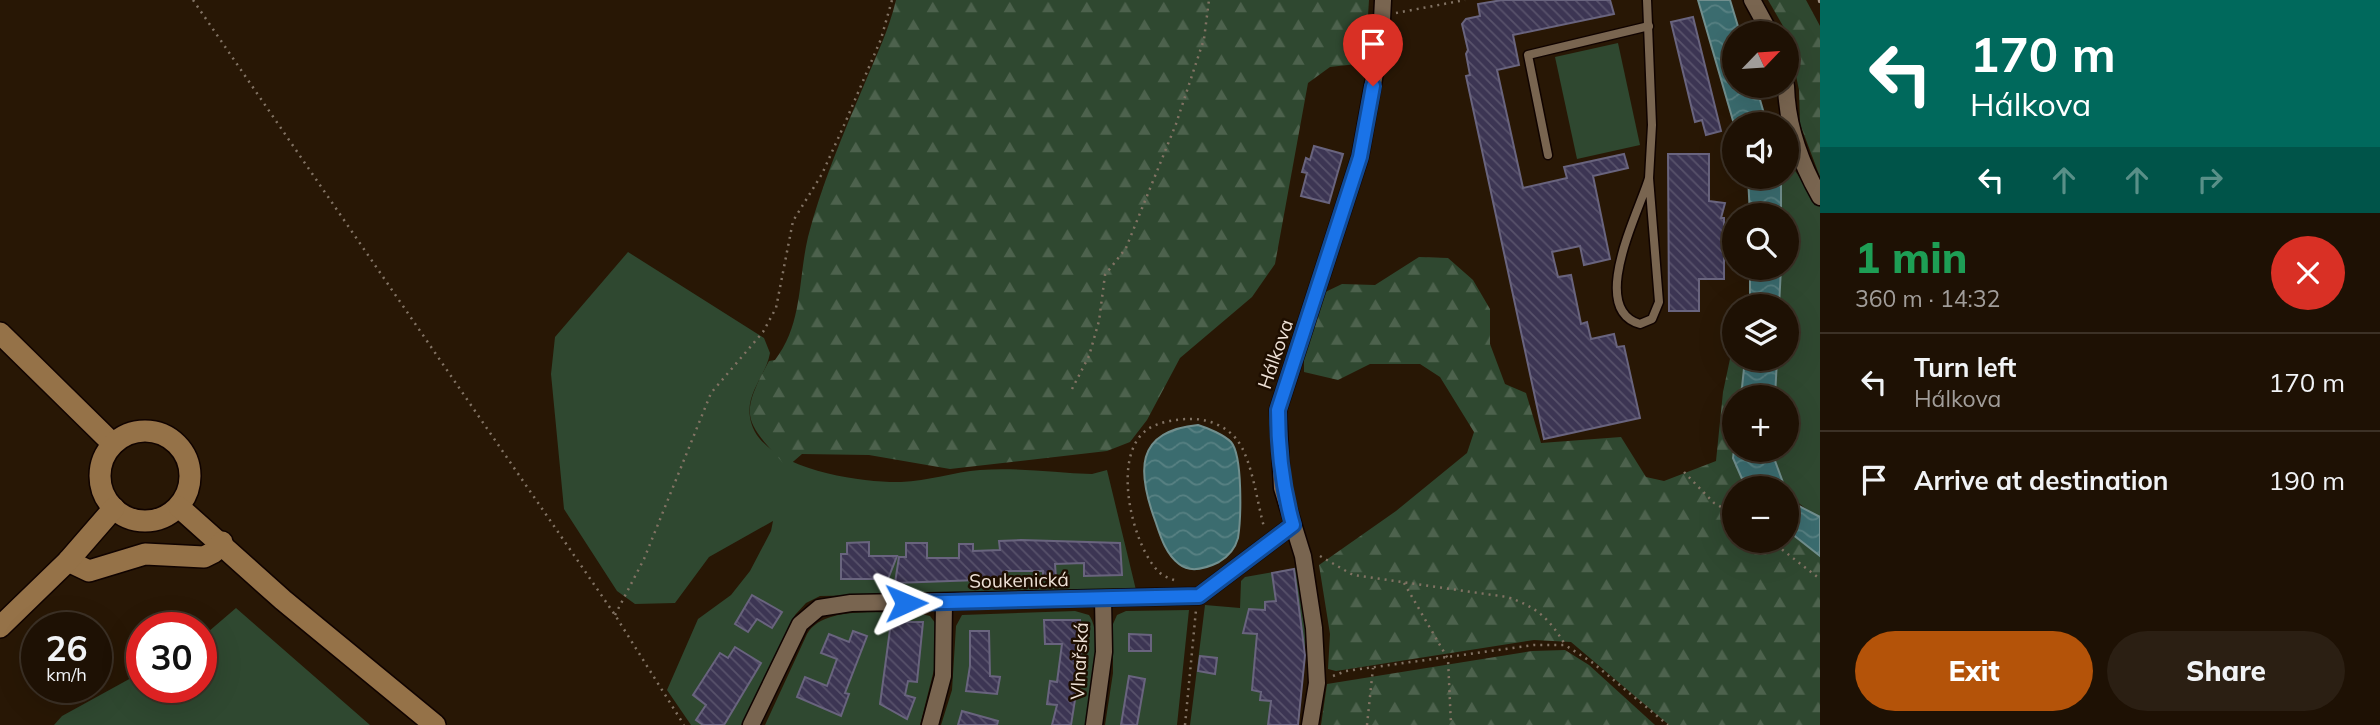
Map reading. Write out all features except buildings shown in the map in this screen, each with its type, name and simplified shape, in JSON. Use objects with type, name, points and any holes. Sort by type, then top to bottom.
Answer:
[{"type":"main road","points":[[0,333],[113,444]]},
{"type":"main road","points":[[135,431],[160,433],[172,439],[188,459],[191,471],[190,484],[179,507],[167,516],[146,521],[126,517],[114,509],[106,499],[100,476],[106,453],[113,444],[135,431]]},
{"type":"main road","points":[[179,507],[222,542],[283,600],[435,725]]},
{"type":"main road","points":[[0,627],[68,561],[114,509]]},
{"type":"main road","points":[[68,561],[89,571],[145,554],[204,556],[214,552],[222,542]]},
{"type":"street","points":[[1752,0],[1763,21]]},
{"type":"street","name":"Hálkova","points":[[1310,725],[1317,683],[1308,583],[1282,488],[1278,453],[1278,410],[1360,157],[1383,8]]},
{"type":"street","points":[[1788,98],[1792,133],[1806,171],[1820,197]]},
{"type":"street","points":[[1199,596],[1293,525]]},
{"type":"street","name":"Soukenická","points":[[751,725],[800,624],[808,614],[819,608],[851,603],[1199,596]]},
{"type":"street","name":"Vlnařská","points":[[1094,725],[1104,652],[1102,599]]},
{"type":"street","points":[[930,725],[943,676],[944,602]]},
{"type":"lane","points":[[1647,0],[1652,125],[1649,178],[1659,302],[1652,319],[1640,324],[1624,316],[1616,297],[1616,283],[1626,241],[1649,178]]},
{"type":"lane","points":[[1548,155],[1528,55],[1649,26]]},
{"type":"path","points":[[193,0],[615,615],[684,725]]},
{"type":"path","points":[[615,615],[650,547],[711,393],[763,332],[776,308],[793,221],[822,174],[845,123],[881,39],[892,0]]},
{"type":"path","points":[[1072,388],[1089,356],[1099,321],[1105,275],[1126,248],[1176,124],[1204,39],[1209,0]]},
{"type":"path","points":[[1383,8],[1465,0]]},
{"type":"path","points":[[1177,581],[1160,573],[1147,555],[1129,508],[1127,471],[1134,448],[1145,430],[1175,420],[1206,420],[1236,438],[1245,454],[1268,543]]},
{"type":"path","points":[[1684,472],[1714,503],[1722,507]]},
{"type":"path","points":[[1313,553],[1353,575],[1507,597],[1527,603],[1554,626],[1564,645],[1593,663],[1668,725]]},
{"type":"path","points":[[1786,553],[1820,579]]},
{"type":"path","points":[[1404,582],[1448,659],[1451,725]]},
{"type":"path","points":[[1185,725],[1199,596]]},
{"type":"path","points":[[1317,683],[1346,671],[1534,645],[1564,645]]},
{"type":"path","points":[[1367,725],[1373,668]]},
{"type":"green space","points":[[896,0],[1369,0],[1365,63],[1330,67],[1308,83],[1275,264],[1252,297],[1180,358],[1147,420],[1130,442],[1107,451],[950,469],[869,455],[802,454],[787,467],[755,428],[750,407],[753,395],[769,361],[775,360],[791,332],[808,237],[819,199],[840,141],[886,32]]},
{"type":"green space","points":[[1768,0],[1806,0],[1820,26],[1820,177],[1800,124],[1799,21],[1780,21]]},
{"type":"green space","points":[[1618,43],[1640,145],[1577,159],[1555,57]]},
{"type":"green space","points":[[1799,176],[1820,207],[1820,517],[1799,503],[1799,476],[1780,476],[1775,462],[1799,462],[1799,385],[1776,385],[1776,371],[1799,371],[1799,294],[1780,294],[1780,280],[1799,280],[1799,203],[1781,203],[1781,189],[1799,189]]},
{"type":"green space","points":[[628,252],[764,338],[770,353],[751,400],[750,417],[757,435],[771,449],[790,461],[813,469],[837,476],[883,482],[911,481],[994,469],[1092,474],[1107,470],[1136,590],[820,596],[806,603],[795,615],[756,701],[741,725],[691,725],[667,690],[698,619],[731,595],[750,571],[771,531],[773,521],[709,557],[675,603],[635,604],[617,591],[564,509],[551,374],[555,337]]},
{"type":"green space","points":[[1419,257],[1448,258],[1473,280],[1490,309],[1490,344],[1505,384],[1526,393],[1541,443],[1621,437],[1646,477],[1664,481],[1716,461],[1722,402],[1722,462],[1735,462],[1741,476],[1722,476],[1722,553],[1799,553],[1799,539],[1820,556],[1820,725],[1669,725],[1571,642],[1534,640],[1336,671],[1328,669],[1330,634],[1319,565],[1396,511],[1467,453],[1474,432],[1440,377],[1420,364],[1370,364],[1338,380],[1304,372],[1304,318],[1319,295],[1342,284],[1375,285]]},
{"type":"green space","points":[[1727,371],[1744,371],[1742,385],[1724,385]]},
{"type":"green space","points":[[1297,568],[1306,637],[1298,725],[1190,725],[1205,605],[1240,608],[1241,581],[1245,577]]},
{"type":"green space","points":[[236,608],[370,725],[54,725],[62,716],[86,703],[112,703],[112,688],[126,681],[126,703],[217,703],[217,624]]},
{"type":"green space","points":[[1189,610],[1177,725],[1105,725],[1113,673],[1113,624],[1117,615],[1126,611]]},
{"type":"green space","points":[[1075,611],[1089,615],[1095,637],[1096,652],[1085,725],[941,725],[952,690],[956,626],[962,615]]},
{"type":"green space","points":[[917,613],[930,616],[936,624],[936,662],[920,725],[765,725],[807,634],[815,625],[841,614]]},
{"type":"green space","points":[[1565,650],[1589,665],[1655,725],[1321,725],[1327,684],[1532,651]]},
{"type":"water","points":[[1698,0],[1730,0],[1736,21],[1722,21],[1722,83]]},
{"type":"water","points":[[1726,98],[1759,98],[1764,112],[1731,112]]},
{"type":"water","points":[[1749,189],[1781,189],[1781,203],[1749,203]]},
{"type":"water","points":[[1750,280],[1780,280],[1780,294],[1750,294]]},
{"type":"water","points":[[1744,371],[1776,371],[1776,385],[1742,385]]},
{"type":"water","points":[[1198,425],[1224,437],[1235,449],[1238,460],[1240,517],[1238,538],[1231,552],[1214,564],[1189,569],[1179,564],[1164,545],[1150,504],[1144,471],[1146,457],[1152,445],[1162,436],[1177,429]]},
{"type":"water","points":[[1735,462],[1775,462],[1781,476],[1741,476]]},
{"type":"water","points":[[1799,506],[1820,517],[1820,556],[1799,539]]},
{"type":"route","points":[[906,603],[1199,596],[1293,525],[1282,488],[1278,453],[1278,410],[1337,236],[1360,157],[1373,86]]}]
